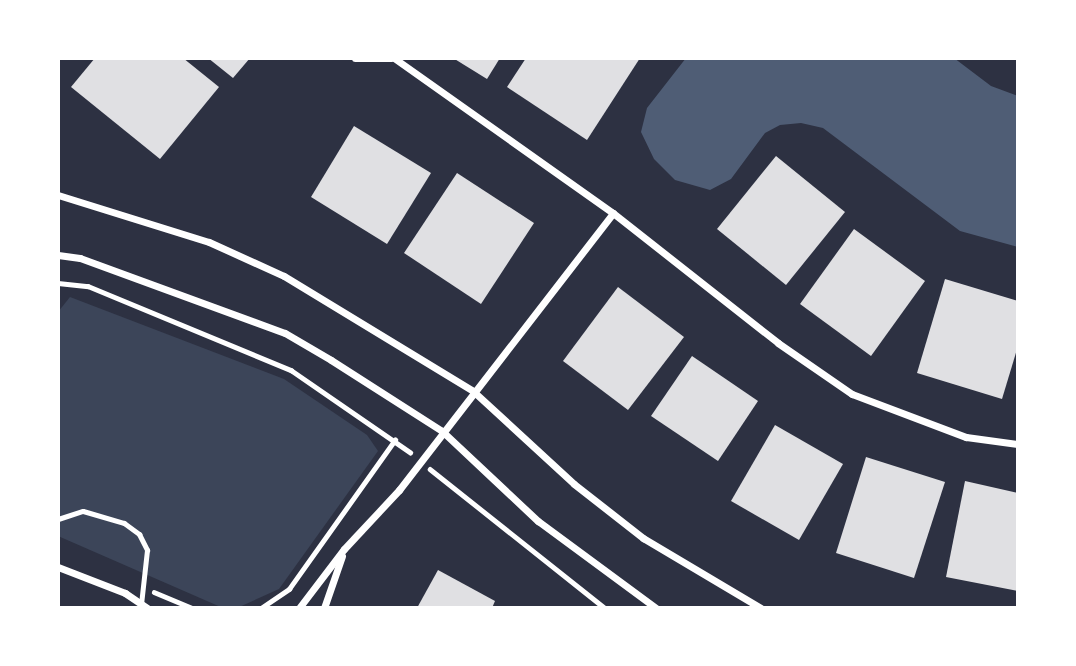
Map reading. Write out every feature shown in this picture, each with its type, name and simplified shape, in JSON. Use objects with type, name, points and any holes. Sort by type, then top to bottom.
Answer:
[{"type":"street","points":[[355,58],[393,58],[613,213],[778,344],[852,394],[966,436],[1018,444]]},
{"type":"street","points":[[58,195],[209,242],[284,276],[473,391],[574,484],[643,538],[761,608]]},
{"type":"street","points":[[299,608],[344,549],[420,461],[613,213]]},
{"type":"street","points":[[58,256],[80,258],[285,333],[442,431],[538,521],[656,608]]},
{"type":"street","points":[[324,608],[344,549]]},
{"type":"street","points":[[58,567],[144,606]]},
{"type":"lane","points":[[58,519],[83,511],[124,523],[139,534],[147,550],[144,606]]},
{"type":"path","points":[[58,283],[88,286],[291,370],[395,440],[605,608]]},
{"type":"path","points":[[261,608],[289,590],[395,440]]},
{"type":"shaded area","points":[[686,58],[954,58],[991,86],[1018,96],[1018,247],[960,231],[823,128],[801,123],[780,125],[765,133],[731,179],[710,190],[675,180],[654,159],[641,132],[647,108]]},
{"type":"shaded area","points":[[70,297],[284,379],[367,435],[378,451],[279,589],[237,608],[223,608],[58,536],[58,312]]},
{"type":"building","points":[[95,58],[183,58],[219,87],[160,159],[71,87]]},
{"type":"building","points":[[208,58],[250,58],[233,78]]},
{"type":"building","points":[[453,58],[500,58],[487,79]]},
{"type":"building","points":[[526,58],[640,58],[587,140],[507,87]]},
{"type":"building","points":[[354,126],[431,173],[387,244],[311,197]]},
{"type":"building","points":[[776,156],[845,212],[786,285],[717,229]]},
{"type":"building","points":[[457,173],[534,223],[481,304],[404,253]]},
{"type":"building","points":[[854,229],[925,281],[871,356],[800,304]]},
{"type":"building","points":[[945,279],[1018,301],[1018,346],[1002,399],[917,373]]},
{"type":"building","points":[[618,287],[684,337],[628,410],[563,361]]},
{"type":"building","points":[[692,356],[758,401],[718,461],[651,416]]},
{"type":"building","points":[[775,425],[843,464],[799,540],[731,501]]},
{"type":"building","points":[[866,457],[945,482],[914,578],[836,553]]},
{"type":"building","points":[[965,481],[1018,493],[1018,591],[946,577]]},
{"type":"building","points":[[438,570],[495,601],[492,608],[417,608]]}]
